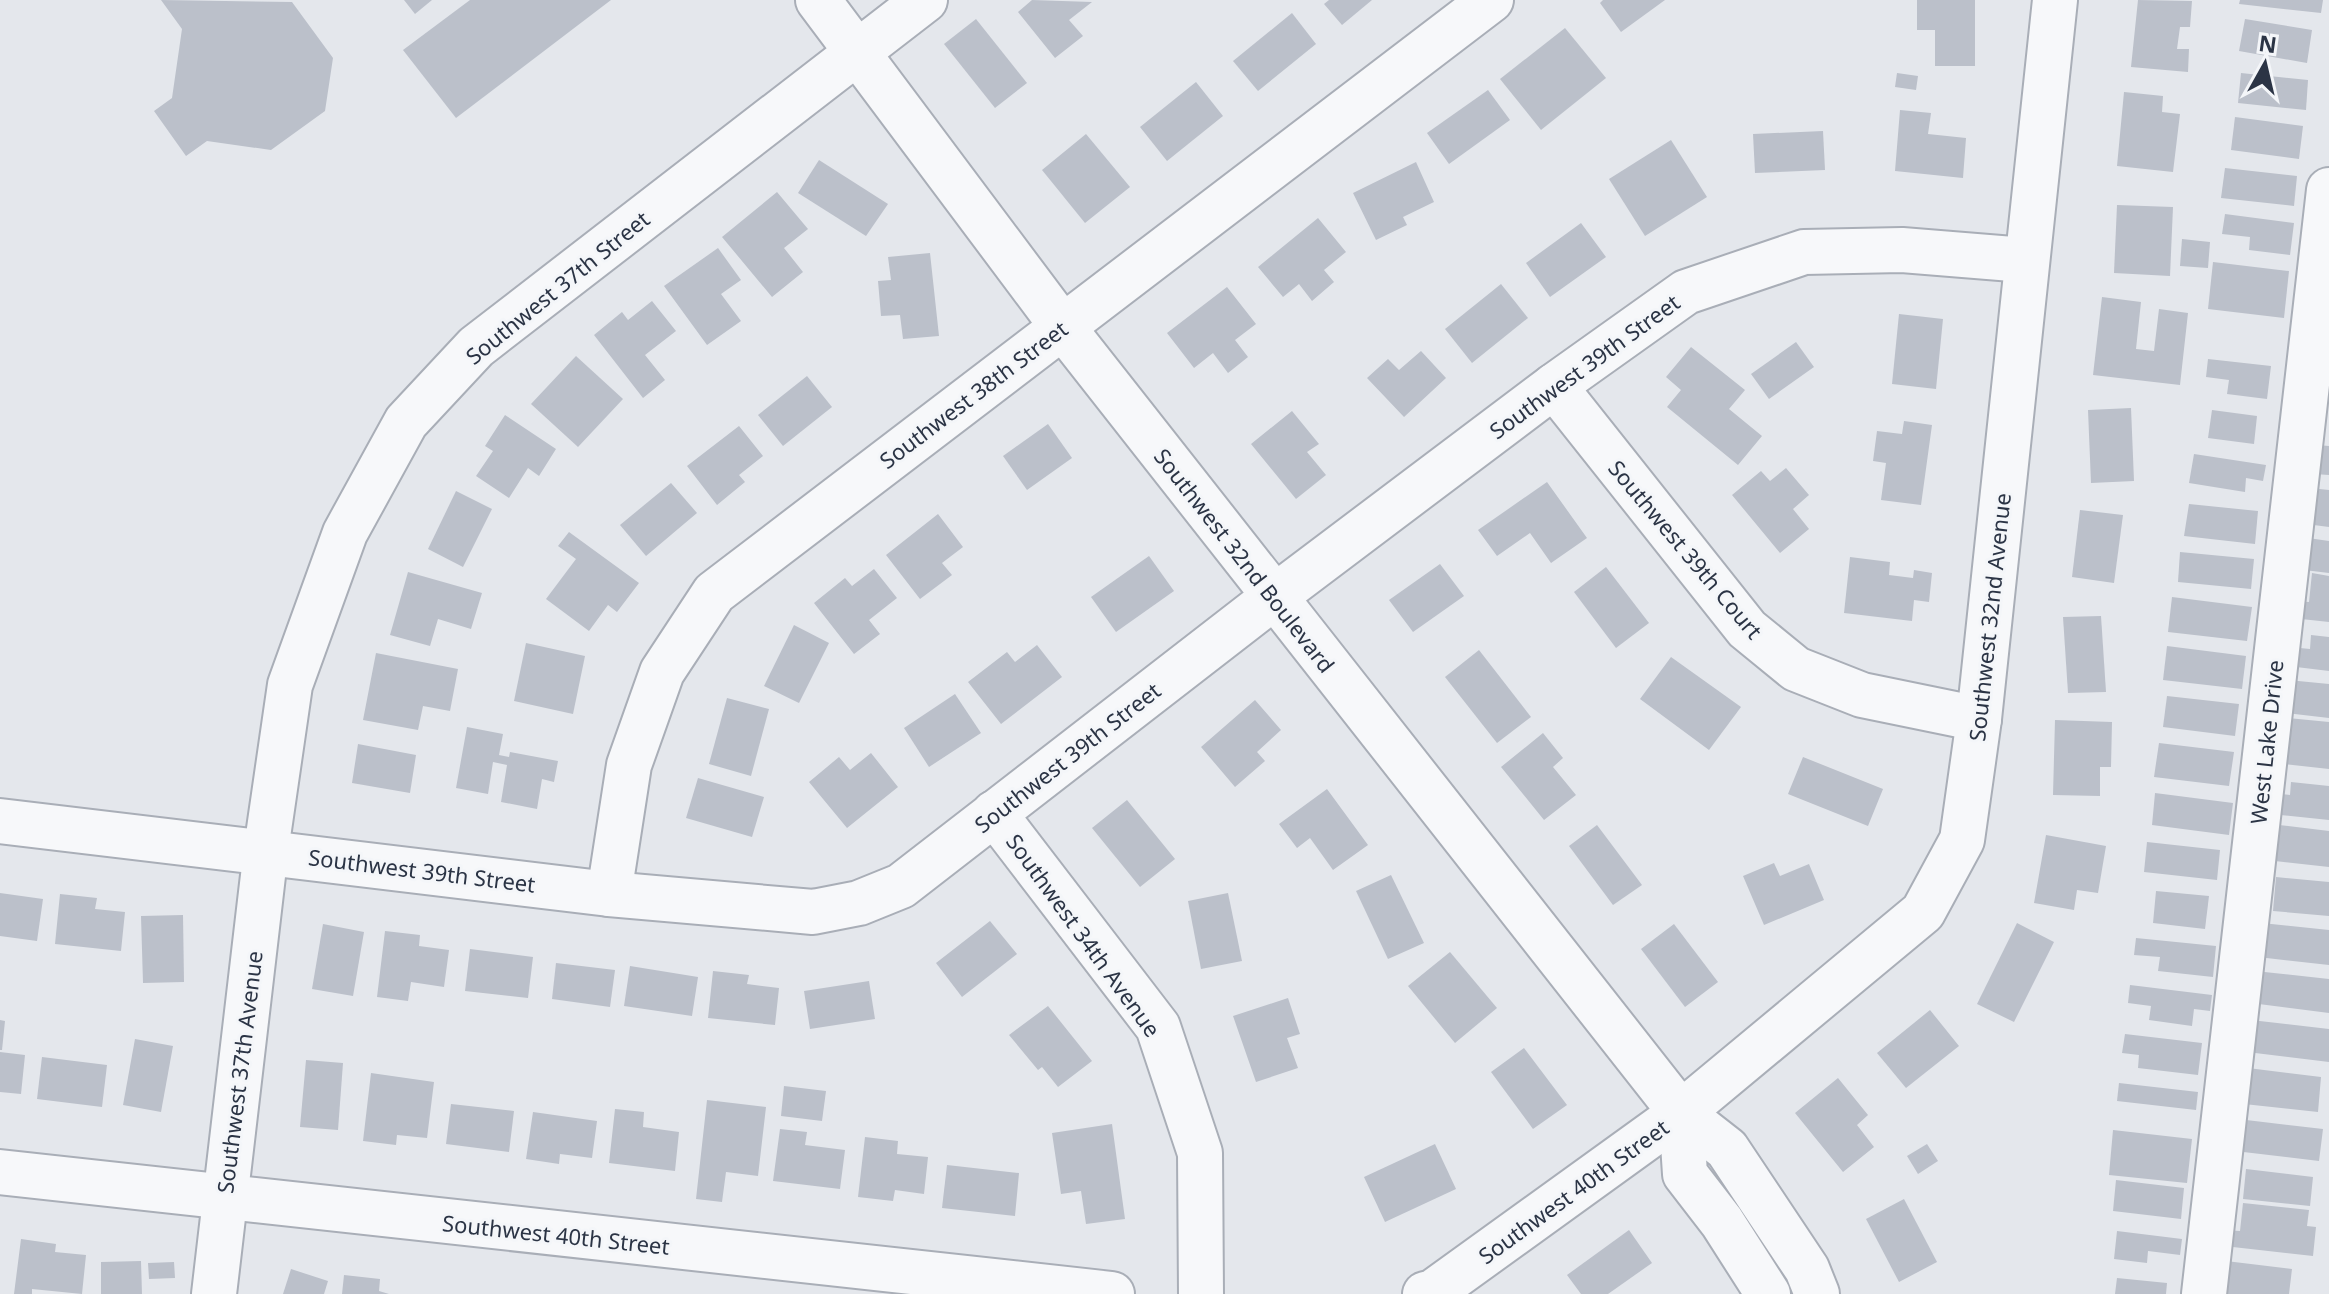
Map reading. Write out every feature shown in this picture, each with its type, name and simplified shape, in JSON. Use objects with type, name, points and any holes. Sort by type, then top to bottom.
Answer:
[{"type":"street","name":"Southwest 32nd Boulevard","points":[[818,0],[1062,326],[1681,1113],[1727,1149],[1807,1269],[1817,1294]]},
{"type":"street","name":"Southwest 37th Street","points":[[266,850],[290,685],[345,533],[406,422],[476,347],[925,0]]},
{"type":"street","name":"Southwest 38th Street","points":[[609,894],[629,765],[662,672],[714,593],[1491,0]]},
{"type":"street","name":"Southwest 32nd Avenue","points":[[1681,1113],[1923,912],[1962,840],[1979,719],[2025,260],[2055,0]]},
{"type":"street","name":"West Lake Drive","points":[[2204,1294],[2329,190]]},
{"type":"street","name":"Southwest 39th Street","points":[[0,821],[266,850],[609,894],[813,912],[859,903],[901,886],[1274,597],[1554,386],[1686,292],[1804,252],[1902,250],[2025,260]]},
{"type":"street","name":"Southwest 39th Court","points":[[1554,386],[1747,629],[1796,669],[1862,695],[1979,719]]},
{"type":"street","name":"Southwest 34th Avenue","points":[[994,813],[1158,1027],[1200,1153],[1201,1294]]},
{"type":"street","name":"Southwest 37th Avenue","points":[[214,1294],[266,850]]},
{"type":"street","name":"Southwest 40th Street","points":[[1425,1294],[1433,1292],[1681,1113]]},
{"type":"street","points":[[1681,1113],[1685,1174],[1722,1222],[1768,1294]]},
{"type":"street","name":"Southwest 40th Street","points":[[0,1172],[1112,1294]]},
{"type":"building","points":[[161,0],[292,2],[333,58],[325,111],[271,150],[207,141],[186,156],[154,111],[172,98],[182,29]]},
{"type":"building","points":[[404,0],[432,0],[415,14]]},
{"type":"building","points":[[470,0],[611,0],[456,118],[403,50]]},
{"type":"building","points":[[1032,0],[1092,2],[1069,20],[1083,36],[1055,58],[1018,12]]},
{"type":"building","points":[[1329,0],[1372,0],[1342,25],[1324,4]]},
{"type":"building","points":[[1603,0],[1665,0],[1621,32],[1600,3]]},
{"type":"building","points":[[1917,0],[1975,0],[1975,66],[1935,66],[1935,30],[1917,30]]},
{"type":"building","points":[[2138,0],[2192,1],[2190,27],[2180,27],[2177,49],[2189,49],[2188,72],[2131,67]]},
{"type":"building","points":[[2240,0],[2323,0],[2321,13],[2239,4]]},
{"type":"building","points":[[1292,13],[1316,44],[1258,91],[1233,61]]},
{"type":"building","points":[[976,19],[1027,83],[995,108],[944,44]]},
{"type":"building","points":[[2245,19],[2312,30],[2307,63],[2239,51]]},
{"type":"building","points":[[1565,28],[1606,78],[1541,130],[1500,79]]},
{"type":"building","points":[[1897,73],[1918,76],[1916,90],[1895,87]]},
{"type":"building","points":[[2241,73],[2308,80],[2306,110],[2238,103]]},
{"type":"building","points":[[1196,82],[1223,116],[1167,161],[1140,127]]},
{"type":"building","points":[[1488,90],[1510,120],[1449,164],[1427,133]]},
{"type":"building","points":[[2124,92],[2163,96],[2162,112],[2180,114],[2173,172],[2117,166]]},
{"type":"building","points":[[1900,110],[1931,113],[1928,134],[1966,138],[1963,178],[1895,171]]},
{"type":"building","points":[[2235,117],[2303,126],[2299,159],[2231,150]]},
{"type":"building","points":[[1823,131],[1825,170],[1755,173],[1753,134]]},
{"type":"building","points":[[1086,134],[1130,187],[1085,223],[1042,170]]},
{"type":"building","points":[[1671,140],[1707,197],[1645,236],[1609,179]]},
{"type":"building","points":[[819,160],[888,204],[866,236],[798,193]]},
{"type":"building","points":[[1416,162],[1434,202],[1403,217],[1407,225],[1376,240],[1353,193]]},
{"type":"building","points":[[2225,168],[2297,176],[2294,206],[2221,198]]},
{"type":"building","points":[[777,192],[808,229],[784,248],[803,272],[772,297],[722,237]]},
{"type":"building","points":[[2117,205],[2173,207],[2170,276],[2114,273]]},
{"type":"building","points":[[2225,214],[2294,223],[2290,255],[2249,250],[2250,237],[2222,234]]},
{"type":"building","points":[[1318,218],[1346,252],[1324,270],[1334,282],[1312,301],[1299,284],[1283,297],[1258,267]]},
{"type":"building","points":[[1581,223],[1606,257],[1550,297],[1526,263]]},
{"type":"building","points":[[2182,239],[2210,242],[2208,268],[2180,266]]},
{"type":"building","points":[[718,248],[741,280],[721,294],[741,321],[707,345],[664,286]]},
{"type":"building","points":[[930,253],[939,336],[903,339],[900,315],[881,316],[878,281],[891,280],[888,257]]},
{"type":"building","points":[[2213,262],[2289,271],[2284,318],[2208,309]]},
{"type":"building","points":[[1501,284],[1528,318],[1472,363],[1445,329]]},
{"type":"building","points":[[1227,287],[1256,324],[1235,340],[1248,357],[1228,373],[1213,353],[1194,368],[1167,333]]},
{"type":"building","points":[[2102,297],[2141,302],[2136,349],[2154,351],[2159,309],[2188,313],[2180,385],[2093,375]]},
{"type":"building","points":[[652,301],[676,331],[645,355],[665,380],[643,398],[594,335],[622,312],[628,320]]},
{"type":"building","points":[[1899,314],[1943,319],[1936,389],[1892,384]]},
{"type":"building","points":[[1796,342],[1814,367],[1769,399],[1751,374]]},
{"type":"building","points":[[1691,347],[1745,390],[1729,409],[1762,436],[1738,465],[1667,407],[1681,390],[1666,377]]},
{"type":"building","points":[[1421,351],[1446,378],[1404,417],[1367,378],[1388,359],[1399,370]]},
{"type":"building","points":[[576,356],[623,399],[578,447],[531,404]]},
{"type":"building","points":[[2208,359],[2271,366],[2267,399],[2227,394],[2229,380],[2206,377]]},
{"type":"building","points":[[807,376],[832,407],[783,446],[758,415]]},
{"type":"building","points":[[2131,408],[2134,481],[2091,483],[2088,410]]},
{"type":"building","points":[[2212,410],[2257,416],[2254,444],[2208,438]]},
{"type":"building","points":[[1292,411],[1319,444],[1307,452],[1326,475],[1296,499],[1251,444]]},
{"type":"building","points":[[505,415],[556,449],[539,476],[528,468],[509,498],[476,476],[493,451],[485,446]]},
{"type":"building","points":[[1904,421],[1932,425],[1921,505],[1881,500],[1886,463],[1873,461],[1877,431],[1902,434]]},
{"type":"building","points":[[1048,424],[1072,458],[1027,490],[1003,456]]},
{"type":"building","points":[[739,426],[763,456],[739,475],[745,482],[717,505],[687,466]]},
{"type":"building","points":[[2317,445],[2329,446],[2329,475],[2314,474]]},
{"type":"building","points":[[2194,454],[2266,465],[2263,481],[2246,478],[2245,492],[2189,483]]},
{"type":"building","points":[[1786,468],[1809,495],[1793,509],[1809,529],[1780,553],[1732,495],[1761,471],[1770,481]]},
{"type":"building","points":[[1547,482],[1587,538],[1551,563],[1530,533],[1497,556],[1478,530]]},
{"type":"building","points":[[671,483],[697,513],[646,556],[620,525]]},
{"type":"building","points":[[2310,488],[2329,490],[2329,527],[2306,524]]},
{"type":"building","points":[[456,491],[492,509],[463,567],[428,549]]},
{"type":"building","points":[[2189,504],[2258,511],[2255,544],[2184,536]]},
{"type":"building","points":[[2080,510],[2123,515],[2114,583],[2072,577]]},
{"type":"building","points":[[938,514],[963,547],[942,563],[952,575],[920,599],[886,555]]},
{"type":"building","points":[[569,532],[639,583],[617,612],[608,605],[589,631],[546,599],[576,559],[558,546]]},
{"type":"building","points":[[2308,538],[2329,541],[2329,573],[2304,570]]},
{"type":"building","points":[[2180,552],[2254,559],[2251,589],[2178,582]]},
{"type":"building","points":[[1149,556],[1174,591],[1116,632],[1091,597]]},
{"type":"building","points":[[1850,557],[1890,562],[1889,575],[1913,578],[1914,570],[1932,573],[1929,602],[1914,600],[1912,621],[1844,613]]},
{"type":"building","points":[[1440,564],[1464,596],[1413,632],[1389,600]]},
{"type":"building","points":[[1606,567],[1649,623],[1616,648],[1574,592]]},
{"type":"building","points":[[874,569],[897,598],[869,620],[880,634],[854,654],[814,603],[845,578],[852,586]]},
{"type":"building","points":[[408,572],[482,593],[471,629],[438,619],[430,646],[390,635]]},
{"type":"building","points":[[2312,573],[2329,576],[2329,622],[2292,618],[2294,601],[2309,602]]},
{"type":"building","points":[[2172,597],[2252,607],[2247,641],[2168,632]]},
{"type":"building","points":[[2101,616],[2106,692],[2068,693],[2063,617]]},
{"type":"building","points":[[794,625],[829,643],[799,703],[764,686]]},
{"type":"building","points":[[2311,635],[2329,637],[2329,671],[2288,666],[2290,647],[2310,649]]},
{"type":"building","points":[[526,643],[585,656],[573,714],[514,701]]},
{"type":"building","points":[[1037,645],[1062,677],[1001,724],[968,682],[1007,652],[1015,662]]},
{"type":"building","points":[[2167,646],[2246,656],[2242,689],[2163,680]]},
{"type":"building","points":[[1479,650],[1531,717],[1497,743],[1445,677]]},
{"type":"building","points":[[376,653],[458,669],[450,711],[423,706],[418,730],[363,720]]},
{"type":"building","points":[[1671,657],[1741,707],[1709,750],[1640,699]]},
{"type":"building","points":[[2288,680],[2329,684],[2329,718],[2285,713]]},
{"type":"building","points":[[955,694],[981,733],[929,767],[904,728]]},
{"type":"building","points":[[2167,696],[2239,704],[2235,736],[2163,727]]},
{"type":"building","points":[[727,698],[769,709],[751,776],[709,764]]},
{"type":"building","points":[[1255,700],[1281,730],[1257,752],[1265,761],[1235,787],[1201,747]]},
{"type":"building","points":[[2288,718],[2329,722],[2329,769],[2283,764]]},
{"type":"building","points":[[2055,720],[2112,722],[2111,767],[2100,767],[2100,796],[2053,795]]},
{"type":"building","points":[[467,727],[503,734],[499,755],[509,757],[510,752],[558,761],[554,782],[542,779],[537,809],[501,802],[507,765],[493,762],[488,794],[456,788]]},
{"type":"building","points":[[1543,733],[1563,758],[1553,767],[1576,795],[1544,820],[1501,767]]},
{"type":"building","points":[[2159,743],[2234,752],[2229,786],[2154,777]]},
{"type":"building","points":[[358,744],[416,755],[410,793],[352,783]]},
{"type":"building","points":[[871,753],[898,787],[847,828],[809,782],[839,757],[850,770]]},
{"type":"building","points":[[1803,757],[1883,789],[1868,826],[1788,794]]},
{"type":"building","points":[[698,778],[764,797],[752,837],[686,818]]},
{"type":"building","points":[[2291,782],[2329,786],[2329,820],[2271,814],[2273,793],[2290,795]]},
{"type":"building","points":[[1327,789],[1368,845],[1333,870],[1310,838],[1297,848],[1279,824]]},
{"type":"building","points":[[2155,793],[2233,803],[2229,835],[2152,825]]},
{"type":"building","points":[[1127,800],[1175,859],[1140,887],[1092,828]]},
{"type":"building","points":[[1597,825],[1642,885],[1613,905],[1569,846]]},
{"type":"building","points":[[2279,825],[2329,831],[2329,867],[2275,861]]},
{"type":"building","points":[[2046,835],[2106,846],[2098,893],[2077,890],[2074,910],[2034,903]]},
{"type":"building","points":[[2147,842],[2220,850],[2217,880],[2144,872]]},
{"type":"building","points":[[1774,863],[1780,876],[1809,864],[1824,900],[1764,925],[1743,876]]},
{"type":"building","points":[[1391,875],[1424,943],[1388,959],[1356,891]]},
{"type":"building","points":[[2276,877],[2329,882],[2329,916],[2273,911]]},
{"type":"building","points":[[2156,891],[2209,896],[2205,929],[2153,923]]},
{"type":"building","points":[[0,893],[43,899],[37,941],[0,936]]},
{"type":"building","points":[[1228,893],[1242,961],[1201,969],[1188,901]]},
{"type":"building","points":[[60,894],[97,898],[95,909],[125,912],[121,951],[55,944]]},
{"type":"building","points":[[183,915],[184,982],[143,983],[141,916]]},
{"type":"building","points":[[990,921],[1017,954],[962,997],[936,963]]},
{"type":"building","points":[[2017,923],[2054,942],[2014,1022],[1977,1004]]},
{"type":"building","points":[[2262,923],[2329,930],[2329,965],[2258,957]]},
{"type":"building","points":[[323,924],[364,932],[353,996],[312,989]]},
{"type":"building","points":[[1674,924],[1718,982],[1685,1007],[1641,949]]},
{"type":"building","points":[[385,931],[420,935],[419,946],[449,950],[444,987],[411,982],[408,1001],[377,997]]},
{"type":"building","points":[[2136,938],[2216,946],[2213,977],[2158,971],[2160,957],[2134,955]]},
{"type":"building","points":[[470,949],[533,957],[528,998],[465,991]]},
{"type":"building","points":[[1450,952],[1497,1008],[1455,1043],[1408,986]]},
{"type":"building","points":[[556,963],[615,970],[610,1007],[552,999]]},
{"type":"building","points":[[630,966],[698,977],[692,1016],[624,1006]]},
{"type":"building","points":[[713,971],[749,975],[747,984],[779,988],[775,1025],[708,1018]]},
{"type":"building","points":[[2255,971],[2329,979],[2329,1013],[2251,1003]]},
{"type":"building","points":[[869,981],[875,1019],[810,1029],[804,991]]},
{"type":"building","points":[[2130,985],[2212,995],[2210,1011],[2194,1009],[2192,1026],[2149,1020],[2151,1006],[2128,1003]]},
{"type":"building","points":[[1288,998],[1300,1034],[1287,1038],[1298,1068],[1256,1082],[1233,1016]]},
{"type":"building","points":[[1048,1006],[1092,1061],[1058,1087],[1042,1067],[1038,1070],[1009,1035]]},
{"type":"building","points":[[1930,1010],[1959,1046],[1906,1088],[1877,1053]]},
{"type":"building","points":[[0,1020],[5,1021],[2,1050],[0,1050]]},
{"type":"building","points":[[2251,1020],[2329,1029],[2329,1062],[2247,1052]]},
{"type":"building","points":[[2125,1034],[2202,1043],[2198,1075],[2138,1068],[2139,1055],[2122,1053]]},
{"type":"building","points":[[135,1039],[173,1046],[161,1112],[123,1105]]},
{"type":"building","points":[[1524,1048],[1567,1105],[1533,1129],[1491,1072]]},
{"type":"building","points":[[0,1052],[25,1055],[21,1094],[0,1092]]},
{"type":"building","points":[[42,1057],[107,1065],[102,1107],[37,1099]]},
{"type":"building","points":[[306,1060],[343,1063],[338,1130],[300,1127]]},
{"type":"building","points":[[2248,1068],[2321,1077],[2318,1112],[2244,1104]]},
{"type":"building","points":[[371,1073],[434,1082],[427,1138],[397,1135],[396,1145],[363,1141]]},
{"type":"building","points":[[1838,1078],[1868,1115],[1857,1125],[1874,1147],[1843,1172],[1795,1113]]},
{"type":"building","points":[[2119,1083],[2198,1092],[2196,1110],[2117,1101]]},
{"type":"building","points":[[784,1086],[826,1091],[822,1121],[781,1116]]},
{"type":"building","points":[[707,1100],[766,1107],[758,1176],[726,1172],[722,1202],[696,1199]]},
{"type":"building","points":[[451,1104],[514,1111],[509,1152],[446,1144]]},
{"type":"building","points":[[615,1109],[644,1112],[643,1127],[679,1132],[675,1171],[609,1163]]},
{"type":"building","points":[[533,1112],[597,1121],[592,1158],[560,1154],[559,1164],[526,1159]]},
{"type":"building","points":[[2238,1119],[2323,1129],[2319,1161],[2235,1151]]},
{"type":"building","points":[[1112,1124],[1125,1219],[1086,1224],[1081,1191],[1061,1194],[1052,1133]]},
{"type":"building","points":[[780,1129],[807,1132],[805,1145],[845,1150],[840,1189],[773,1181]]},
{"type":"building","points":[[2113,1130],[2192,1139],[2187,1183],[2109,1175]]},
{"type":"building","points":[[865,1137],[898,1141],[897,1154],[928,1157],[924,1194],[895,1190],[893,1201],[858,1197]]},
{"type":"building","points":[[1435,1144],[1456,1189],[1385,1222],[1364,1177]]},
{"type":"building","points":[[1927,1144],[1938,1161],[1918,1174],[1907,1156]]},
{"type":"building","points":[[947,1165],[1019,1173],[1015,1216],[942,1208]]},
{"type":"building","points":[[2246,1169],[2313,1177],[2310,1206],[2243,1199]]},
{"type":"building","points":[[2116,1180],[2184,1188],[2181,1219],[2113,1211]]},
{"type":"building","points":[[1904,1199],[1937,1262],[1899,1282],[1866,1219]]},
{"type":"building","points":[[2243,1203],[2309,1210],[2307,1226],[2316,1227],[2313,1256],[2224,1246],[2225,1230],[2240,1231]]},
{"type":"building","points":[[1629,1230],[1652,1263],[1608,1294],[1581,1294],[1567,1275]]},
{"type":"building","points":[[2117,1231],[2182,1239],[2180,1255],[2148,1251],[2147,1263],[2114,1259]]},
{"type":"building","points":[[21,1239],[56,1244],[55,1252],[86,1255],[82,1294],[32,1289],[32,1294],[14,1294]]},
{"type":"building","points":[[141,1261],[142,1294],[101,1294],[101,1262]]},
{"type":"building","points":[[2226,1261],[2292,1269],[2289,1294],[2222,1294]]},
{"type":"building","points":[[174,1262],[175,1278],[149,1279],[148,1263]]},
{"type":"building","points":[[291,1269],[328,1281],[324,1294],[283,1294]]},
{"type":"building","points":[[344,1275],[380,1279],[379,1291],[389,1294],[342,1294]]},
{"type":"building","points":[[2117,1278],[2167,1283],[2166,1294],[2115,1294]]}]
